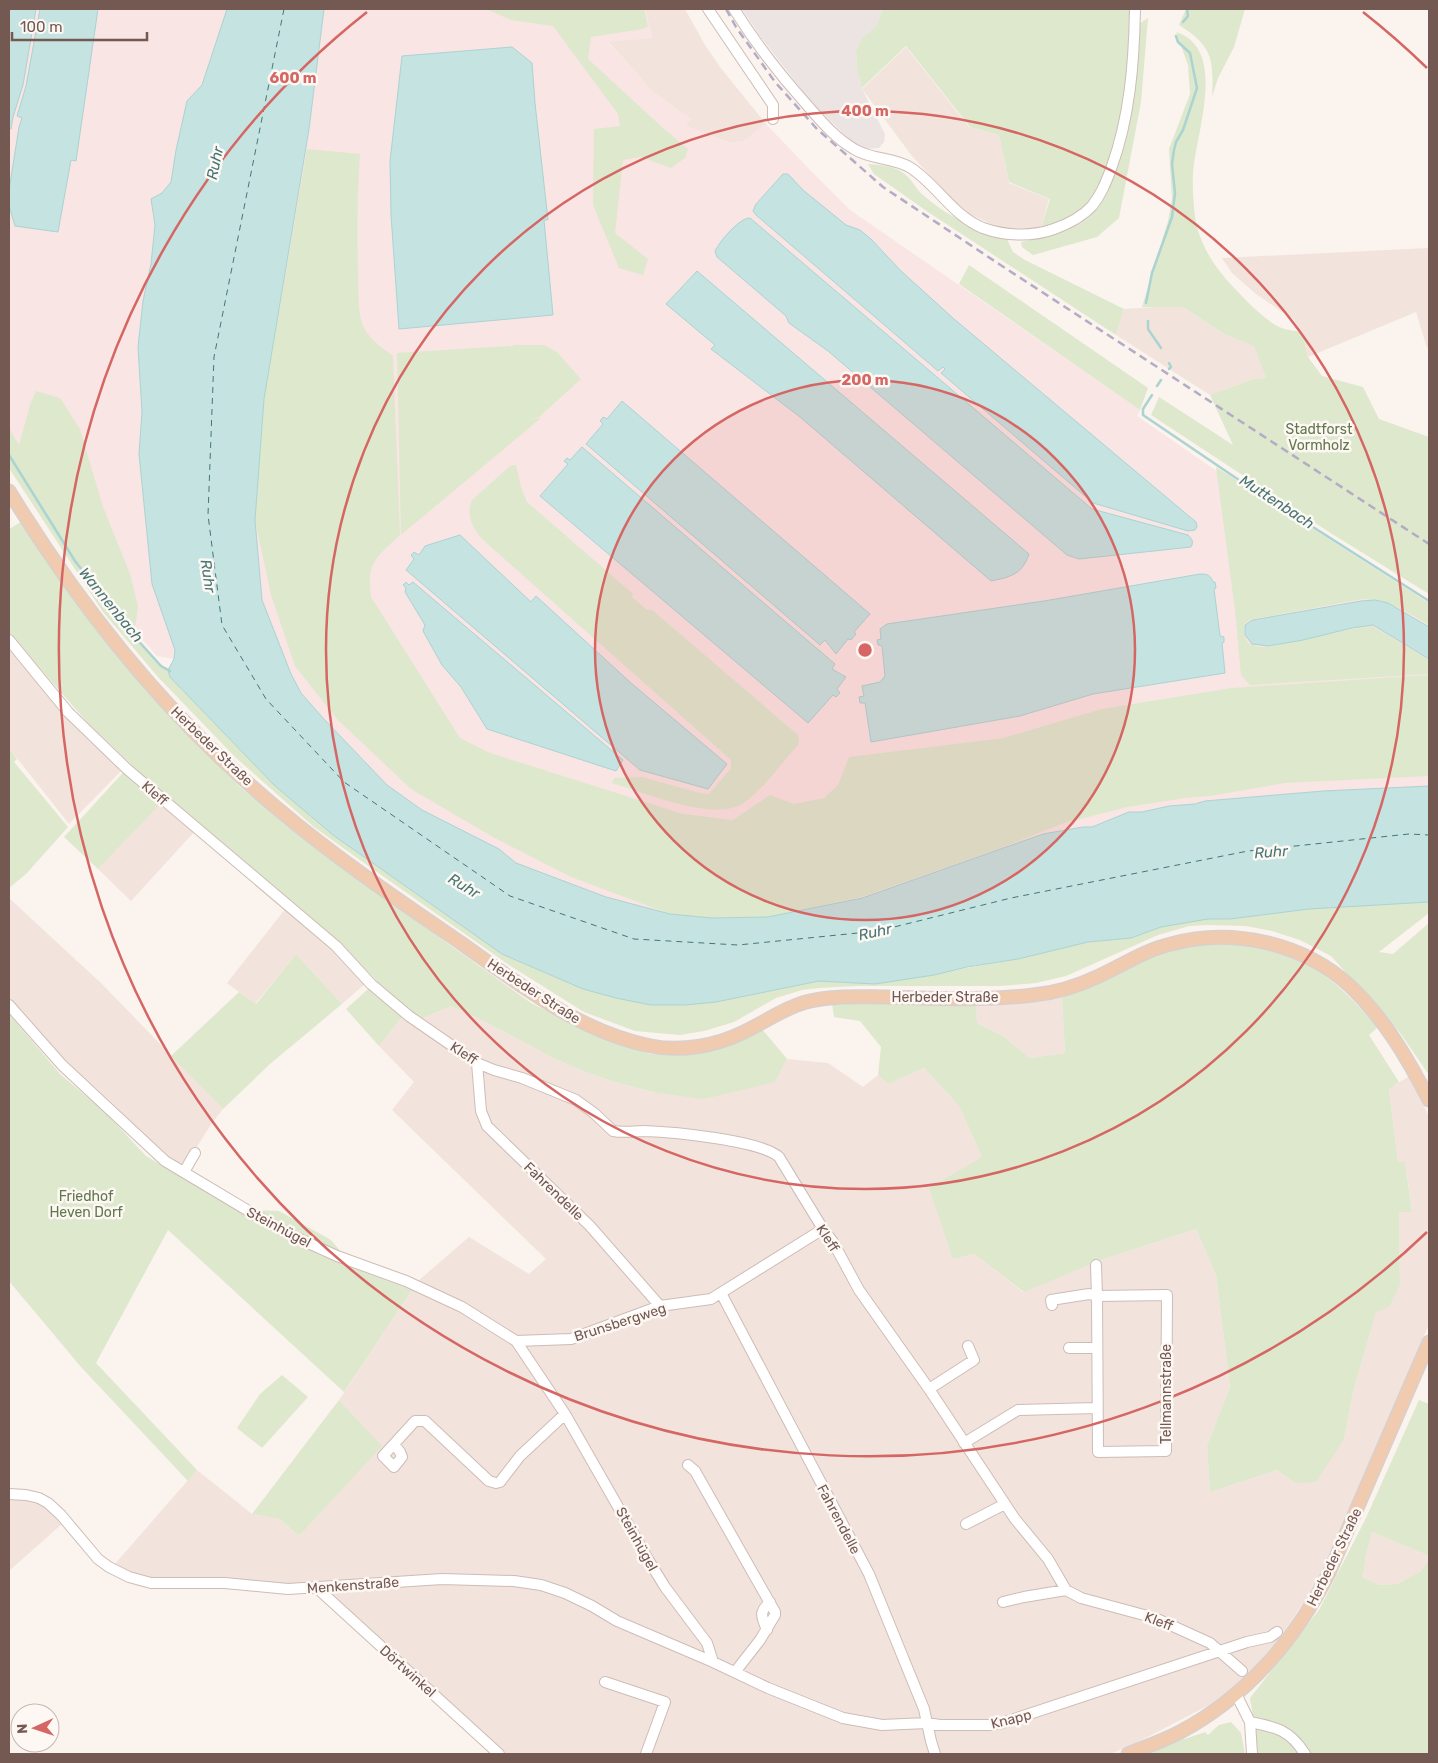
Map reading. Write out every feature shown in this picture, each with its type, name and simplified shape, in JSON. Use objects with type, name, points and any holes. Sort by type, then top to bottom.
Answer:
[{"type":"main road","name":"Herbeder Straße","points":[[9,491],[36,535],[77,594],[129,660],[165,701],[221,758],[260,794],[359,873],[537,996],[580,1022],[652,1047],[697,1047],[727,1039],[789,1008],[811,1000],[847,997],[1001,998],[1042,994],[1063,990],[1096,977],[1149,951],[1171,944],[1208,938],[1230,937],[1278,945],[1304,956],[1334,973],[1365,1002],[1386,1027],[1412,1067],[1429,1100]]},
{"type":"main road","name":"Herbeder Straße","points":[[1128,1754],[1180,1732],[1202,1718],[1236,1694],[1281,1650],[1314,1603],[1340,1550],[1429,1342]]},
{"type":"street","points":[[708,9],[774,105],[773,119]]},
{"type":"street","points":[[734,9],[777,71],[820,120],[846,145],[863,153],[900,162],[913,169],[958,212],[972,222],[994,231],[1026,234],[1045,232],[1079,217],[1094,204],[1103,190],[1117,153],[1126,117],[1131,77],[1135,9]]},
{"type":"street","name":"Kleff","points":[[9,640],[68,712],[127,769],[336,946],[371,984],[408,1016],[477,1063],[530,1081],[576,1100],[614,1131],[677,1133],[756,1146],[769,1150],[779,1158],[822,1229],[833,1242],[858,1290],[929,1389],[1015,1519],[1048,1559],[1066,1590],[1081,1598],[1155,1618],[1210,1644],[1242,1671]]},
{"type":"street","name":"Steinhügel","points":[[9,1005],[62,1065],[166,1161],[256,1216],[295,1237],[337,1256],[406,1281],[462,1307],[516,1341],[565,1414],[649,1562],[665,1587],[707,1643],[713,1662]]},
{"type":"street","name":"Fahrendelle","points":[[477,1063],[481,1111],[488,1126],[590,1226],[660,1306]]},
{"type":"street","points":[[184,1172],[195,1153]]},
{"type":"street","name":"Brunsbergweg","points":[[516,1341],[571,1339],[660,1306],[711,1299],[822,1229]]},
{"type":"street","name":"Tellmannstraße","points":[[1052,1305],[1052,1300],[1089,1294],[1097,1296],[1167,1295],[1166,1451],[1098,1452],[1096,1408],[1097,1296],[1096,1265]]},
{"type":"street","name":"Fahrendelle","points":[[721,1293],[868,1574],[924,1709],[930,1741],[935,1754]]},
{"type":"street","points":[[929,1389],[974,1360],[968,1346]]},
{"type":"street","points":[[1069,1348],[1096,1348]]},
{"type":"street","points":[[964,1443],[1018,1410],[1096,1408]]},
{"type":"street","points":[[394,1444],[415,1421],[425,1420],[489,1481],[496,1483],[500,1482],[520,1456],[565,1414]]},
{"type":"street","points":[[688,1465],[695,1470],[770,1602],[763,1608],[762,1614],[767,1630],[735,1672]]},
{"type":"street","name":"Menkenstraße","points":[[9,1494],[26,1494],[48,1503],[61,1515],[98,1558],[109,1567],[129,1577],[151,1583],[225,1583],[283,1589],[442,1579],[514,1581],[541,1585],[565,1593],[617,1621],[713,1662]]},
{"type":"street","points":[[966,1524],[1005,1504]]},
{"type":"street","name":"Dörtwinkel","points":[[317,1588],[499,1754]]},
{"type":"street","points":[[1003,1602],[1066,1590]]},
{"type":"street","name":"Knapp","points":[[713,1662],[768,1688],[843,1718],[882,1725],[927,1723],[940,1725],[991,1725],[1247,1642],[1270,1637],[1277,1632]]},
{"type":"street","points":[[605,1682],[665,1702],[646,1754]]},
{"type":"street","points":[[1236,1694],[1250,1722],[1252,1754]]},
{"type":"street","points":[[1250,1722],[1273,1726],[1285,1731],[1305,1754]]},
{"type":"shaded area","points":[[9,9],[227,9],[202,85],[187,101],[171,182],[162,193],[151,199],[155,225],[138,346],[142,412],[139,454],[152,584],[175,650],[174,659],[157,656],[113,607],[9,448]]},
{"type":"shaded area","points":[[324,9],[645,9],[652,38],[607,42],[635,71],[649,89],[691,119],[686,126],[731,143],[744,141],[766,124],[850,210],[1140,410],[1137,416],[1244,490],[1429,606],[1429,786],[1323,791],[1205,801],[1142,812],[1129,812],[1092,827],[1043,834],[898,884],[670,914],[606,897],[516,863],[499,849],[422,810],[387,785],[301,693],[291,674],[262,600],[255,520],[264,399],[309,129]]},
{"type":"shaded area","points":[[645,9],[685,9],[720,67],[766,124],[744,141],[731,143],[685,126],[691,119],[649,89],[607,41],[652,38]]},
{"type":"shaded area","points":[[742,9],[883,9],[876,26],[862,38],[856,50],[857,69],[863,91],[885,134],[884,142],[879,148],[864,149],[852,142],[810,101],[760,36]]},
{"type":"shaded area","points":[[906,47],[969,127],[999,135],[1009,183],[1049,199],[1041,228],[1002,229],[963,211],[912,156],[862,89]]},
{"type":"shaded area","points":[[1429,248],[1429,348],[1427,348],[1416,312],[1308,357],[1302,332],[1294,320],[1256,294],[1232,273],[1222,258]]},
{"type":"shaded area","points":[[1183,307],[1224,334],[1255,346],[1266,378],[1253,379],[1210,395],[1116,335],[1124,309]]},
{"type":"shaded area","points":[[9,647],[122,770],[69,824],[9,748]]},
{"type":"shaded area","points":[[161,802],[195,831],[131,901],[98,869]]},
{"type":"shaded area","points":[[9,898],[103,985],[223,1109],[184,1167],[166,1155],[148,1139],[65,1060],[9,998]]},
{"type":"shaded area","points":[[286,908],[331,945],[366,983],[342,1004],[296,954],[255,1004],[227,983]]},
{"type":"shaded area","points":[[1062,997],[1065,1053],[1030,1058],[1003,1036],[977,1023],[976,1004],[1011,1003]]},
{"type":"shaded area","points":[[451,1006],[484,1021],[553,1058],[583,1071],[611,1081],[657,1093],[775,1082],[787,1059],[828,1063],[863,1087],[878,1075],[888,1084],[924,1068],[959,1106],[982,1157],[953,1259],[974,1254],[1023,1292],[1104,1259],[1196,1229],[1216,1275],[1230,1387],[1207,1446],[1210,1492],[1277,1470],[1295,1483],[1344,1439],[1353,1392],[1376,1311],[1400,1285],[1399,1212],[1412,1211],[1405,1162],[1398,1162],[1389,1088],[1410,1076],[1429,1117],[1429,1324],[1385,1429],[1320,1574],[1310,1593],[1281,1636],[1252,1670],[1234,1687],[1211,1704],[1136,1743],[1110,1754],[504,1754],[357,1618],[317,1585],[153,1580],[136,1576],[114,1565],[197,1470],[252,1514],[280,1519],[299,1536],[381,1446],[339,1400],[418,1281],[469,1237],[529,1274],[546,1259],[392,1110],[414,1082],[379,1046],[407,1011],[421,1019]]},
{"type":"shaded area","points":[[9,1498],[38,1502],[63,1523],[9,1571]]},
{"type":"shaded area","points":[[1372,1532],[1429,1556],[1429,1559],[1421,1571],[1397,1584],[1379,1585],[1363,1579]]},
{"type":"green space","points":[[486,9],[644,9],[648,26],[643,29],[591,37],[588,59],[688,149],[685,158],[671,168],[641,157],[623,160],[615,233],[648,259],[643,275],[619,268],[593,205],[594,129],[620,126],[618,114],[553,26],[511,20]]},
{"type":"green space","points":[[883,9],[1132,9],[1126,97],[1113,152],[1095,196],[1085,208],[1062,223],[1041,228],[1050,199],[1009,182],[999,135],[970,127],[906,46],[862,88],[857,69],[856,50],[862,38],[876,26]]},
{"type":"green space","points":[[1186,9],[1245,9],[1234,47],[1218,78],[1212,97],[1212,72],[1209,54],[1198,40],[1179,25]]},
{"type":"green space","points":[[1148,18],[1141,102],[1119,218],[1097,237],[1033,255],[1022,247],[1021,242],[1053,235],[1076,226],[1094,212],[1104,199],[1111,184],[1120,149],[1139,24]]},
{"type":"green space","name":"Stadtforst Vormholz","points":[[1176,32],[1192,41],[1201,56],[1205,74],[1205,95],[1195,157],[1193,193],[1195,216],[1200,237],[1214,263],[1243,297],[1269,321],[1282,328],[1302,332],[1308,357],[1322,376],[1363,387],[1379,419],[1429,437],[1429,594],[1329,532],[1151,415],[1159,397],[1233,445],[1210,395],[1253,379],[1266,378],[1254,346],[1224,334],[1183,307],[1142,307],[1168,221],[1172,199],[1169,149],[1190,94],[1188,65]]},
{"type":"green space","points":[[307,149],[360,154],[357,228],[359,311],[367,333],[393,356],[400,535],[375,561],[370,576],[371,597],[460,738],[490,753],[683,814],[733,820],[770,795],[794,804],[824,798],[838,785],[849,757],[1003,738],[1102,709],[1232,688],[1429,675],[1429,776],[1285,783],[1210,796],[1127,807],[1064,823],[1001,848],[862,897],[768,917],[712,918],[670,914],[571,877],[493,837],[411,789],[337,719],[295,666],[271,595],[255,520],[264,399]]},
{"type":"green space","points":[[868,164],[899,170],[931,202],[951,215],[973,227],[1006,237],[1013,252],[1025,260],[1124,309],[1116,335],[928,212],[874,174]]},
{"type":"green space","points":[[969,265],[1148,388],[1140,410],[959,284]]},
{"type":"green space","points":[[513,345],[544,345],[557,352],[581,379],[539,417],[530,419],[541,418],[401,535],[397,353],[512,346],[510,353]]},
{"type":"green space","points":[[36,391],[60,398],[80,429],[103,507],[130,574],[138,606],[134,636],[161,666],[168,670],[170,677],[274,785],[333,835],[502,954],[583,989],[616,998],[651,1005],[716,1002],[819,981],[875,984],[1018,959],[1088,942],[1131,938],[1161,927],[1208,919],[1230,919],[1309,909],[1429,902],[1429,913],[1379,952],[1393,954],[1429,923],[1429,1075],[1401,1034],[1331,956],[1300,940],[1272,931],[1246,926],[1189,926],[1158,935],[1066,976],[1036,983],[1000,986],[857,986],[802,990],[776,998],[734,1022],[704,1031],[680,1035],[635,1031],[584,1012],[509,965],[314,827],[235,757],[158,677],[103,612],[9,468],[9,428],[19,445]]},
{"type":"green space","points":[[513,465],[516,465],[527,502],[633,594],[632,597],[647,610],[651,609],[798,735],[798,745],[757,792],[742,804],[729,809],[696,808],[612,783],[614,778],[642,777],[709,794],[731,768],[731,760],[481,538],[471,520],[470,505],[472,500]]},
{"type":"green space","points":[[1216,467],[1429,603],[1429,625],[1389,604],[1362,599],[1253,619],[1244,624],[1244,635],[1248,643],[1258,647],[1268,647],[1372,626],[1429,660],[1429,674],[1250,685],[1241,675],[1235,610]]},
{"type":"green space","points":[[21,522],[76,602],[122,662],[175,721],[240,787],[345,870],[531,1003],[593,1034],[650,1054],[701,1053],[738,1042],[762,1029],[787,1059],[775,1082],[704,1099],[657,1093],[611,1081],[583,1071],[553,1058],[484,1021],[451,1006],[421,1019],[407,1011],[379,1046],[346,1009],[377,981],[339,943],[166,798],[98,869],[64,837],[131,764],[87,722],[9,633],[9,529]]},
{"type":"green space","points":[[9,748],[17,759],[14,762],[68,827],[26,874],[9,888]]},
{"type":"green space","points":[[1220,944],[1251,945],[1272,949],[1307,964],[1337,985],[1378,1027],[1369,1035],[1399,1082],[1389,1089],[1398,1162],[1405,1162],[1412,1212],[1399,1212],[1400,1285],[1389,1307],[1376,1312],[1353,1392],[1344,1439],[1316,1482],[1295,1483],[1277,1470],[1210,1492],[1207,1446],[1230,1387],[1216,1275],[1196,1229],[1104,1259],[1024,1292],[974,1254],[953,1259],[929,1188],[982,1157],[959,1106],[924,1068],[888,1084],[878,1075],[881,1047],[860,1021],[834,1017],[832,1003],[976,1004],[977,1023],[1003,1036],[1030,1058],[1065,1053],[1062,997],[1098,983],[1161,953],[1191,946]]},
{"type":"green space","points":[[296,954],[342,1004],[270,1064],[223,1109],[171,1056],[239,992],[256,1004]]},
{"type":"green space","name":"Friedhof Heven Dorf","points":[[9,1014],[61,1075],[105,1112],[146,1156],[292,1242],[334,1261],[412,1290],[344,1392],[168,1230],[96,1363],[197,1470],[188,1481],[81,1367],[9,1281]]},
{"type":"green space","points":[[255,1210],[279,1211],[331,1240],[342,1253],[294,1232]]},
{"type":"green space","points":[[282,1375],[308,1397],[262,1448],[237,1428],[260,1394]]},
{"type":"green space","points":[[339,1400],[382,1446],[299,1536],[280,1519],[252,1514]]},
{"type":"green space","points":[[1419,1400],[1429,1404],[1429,1556],[1372,1532],[1363,1578],[1379,1585],[1397,1584],[1421,1571],[1429,1559],[1429,1754],[1257,1754],[1256,1733],[1250,1698],[1319,1610],[1366,1518]]},
{"type":"green space","points":[[1231,1722],[1241,1733],[1245,1754],[1144,1754],[1180,1739],[1205,1732],[1208,1735],[1219,1725]]},
{"type":"water","points":[[9,9],[36,9],[23,85],[11,129],[9,128]]},
{"type":"water","points":[[40,9],[98,9],[76,161],[71,160],[58,232],[15,226],[9,206],[9,190],[22,118],[17,116],[26,86]]},
{"type":"water","name":"Ruhr","points":[[227,9],[324,9],[309,129],[264,399],[255,520],[262,600],[291,674],[301,693],[387,785],[422,810],[499,849],[516,863],[606,897],[670,914],[712,918],[768,917],[862,898],[1043,834],[1092,827],[1129,812],[1142,812],[1205,801],[1323,791],[1429,786],[1429,902],[1309,909],[1230,919],[1208,919],[1161,927],[1131,938],[1088,942],[1018,959],[967,967],[934,975],[875,984],[819,981],[716,1002],[685,1005],[651,1005],[583,989],[502,954],[333,835],[274,785],[170,677],[168,670],[174,659],[175,650],[152,584],[139,454],[142,412],[138,347],[155,225],[151,199],[162,193],[171,182],[187,101],[202,85]]},
{"type":"water","points":[[512,47],[532,63],[548,220],[544,220],[553,315],[399,329],[391,215],[390,161],[402,56]]},
{"type":"water","points":[[783,174],[788,174],[803,190],[846,225],[860,230],[871,239],[900,270],[954,319],[1196,522],[1197,527],[1195,530],[1188,531],[1093,503],[941,373],[945,369],[943,367],[938,371],[756,215],[753,211],[756,204]]},
{"type":"water","points":[[750,218],[1092,509],[1188,535],[1192,541],[1191,547],[1079,559],[1067,555],[828,351],[789,323],[786,316],[717,257],[715,251],[725,236],[735,226]]},
{"type":"water","points":[[697,271],[1029,554],[1023,567],[1010,576],[991,581],[800,417],[711,349],[715,345],[666,304]]},
{"type":"water","points":[[622,401],[870,614],[854,632],[856,634],[851,640],[848,639],[836,654],[825,640],[820,645],[586,444],[603,424],[600,421],[603,417],[607,419]]},
{"type":"water","points":[[582,447],[835,664],[832,669],[846,677],[837,689],[840,693],[836,697],[833,695],[808,723],[540,496],[568,464],[564,461],[567,458],[570,460]]},
{"type":"water","points":[[460,535],[531,602],[536,596],[631,683],[727,764],[708,789],[640,770],[406,570],[414,559],[411,555],[414,552],[419,555],[425,546]]},
{"type":"water","points":[[1200,574],[1208,575],[1215,582],[1216,588],[1214,589],[1220,636],[1224,637],[1224,642],[1222,643],[1225,673],[1093,694],[1020,716],[871,742],[865,703],[860,703],[859,697],[864,696],[862,686],[880,682],[885,676],[882,646],[878,645],[877,640],[881,639],[880,629],[887,624],[1044,601]]},
{"type":"water","points":[[406,582],[409,585],[413,582],[623,760],[616,771],[487,729],[461,687],[442,665],[423,631],[425,625],[405,592],[406,588],[403,585]]},
{"type":"water","points":[[1375,600],[1388,603],[1429,627],[1429,659],[1373,625],[1268,646],[1252,644],[1245,635],[1245,625],[1253,620]]},
{"type":"waterway","name":"Muttenbach","points":[[1183,22],[1188,16],[1187,9]]},
{"type":"waterway","name":"Muttenbach","points":[[1146,303],[1152,273],[1172,217],[1175,193],[1172,164],[1174,150],[1197,88],[1190,53],[1178,42],[1176,36]]},
{"type":"waterway","name":"Muttenbach","points":[[1148,321],[1148,329],[1161,348]]},
{"type":"waterway","name":"Muttenbach","points":[[1169,363],[1171,367],[1169,369]]},
{"type":"waterway","name":"Muttenbach","points":[[1157,386],[1161,380]]},
{"type":"waterway","name":"Muttenbach","points":[[1152,395],[1143,409],[1143,415],[1236,478],[1429,601]]},
{"type":"waterway","name":"Wannenbach","points":[[9,455],[75,561],[134,636],[161,666],[170,671]]},
{"type":"ferry route","points":[[284,9],[214,357],[208,515],[222,625],[266,699],[344,782],[510,896],[634,939],[738,945],[878,931],[1011,898],[1248,851],[1409,834],[1429,835]]},
{"type":"railway","points":[[726,9],[736,27],[775,82],[817,129],[883,187],[1429,544]]}]
